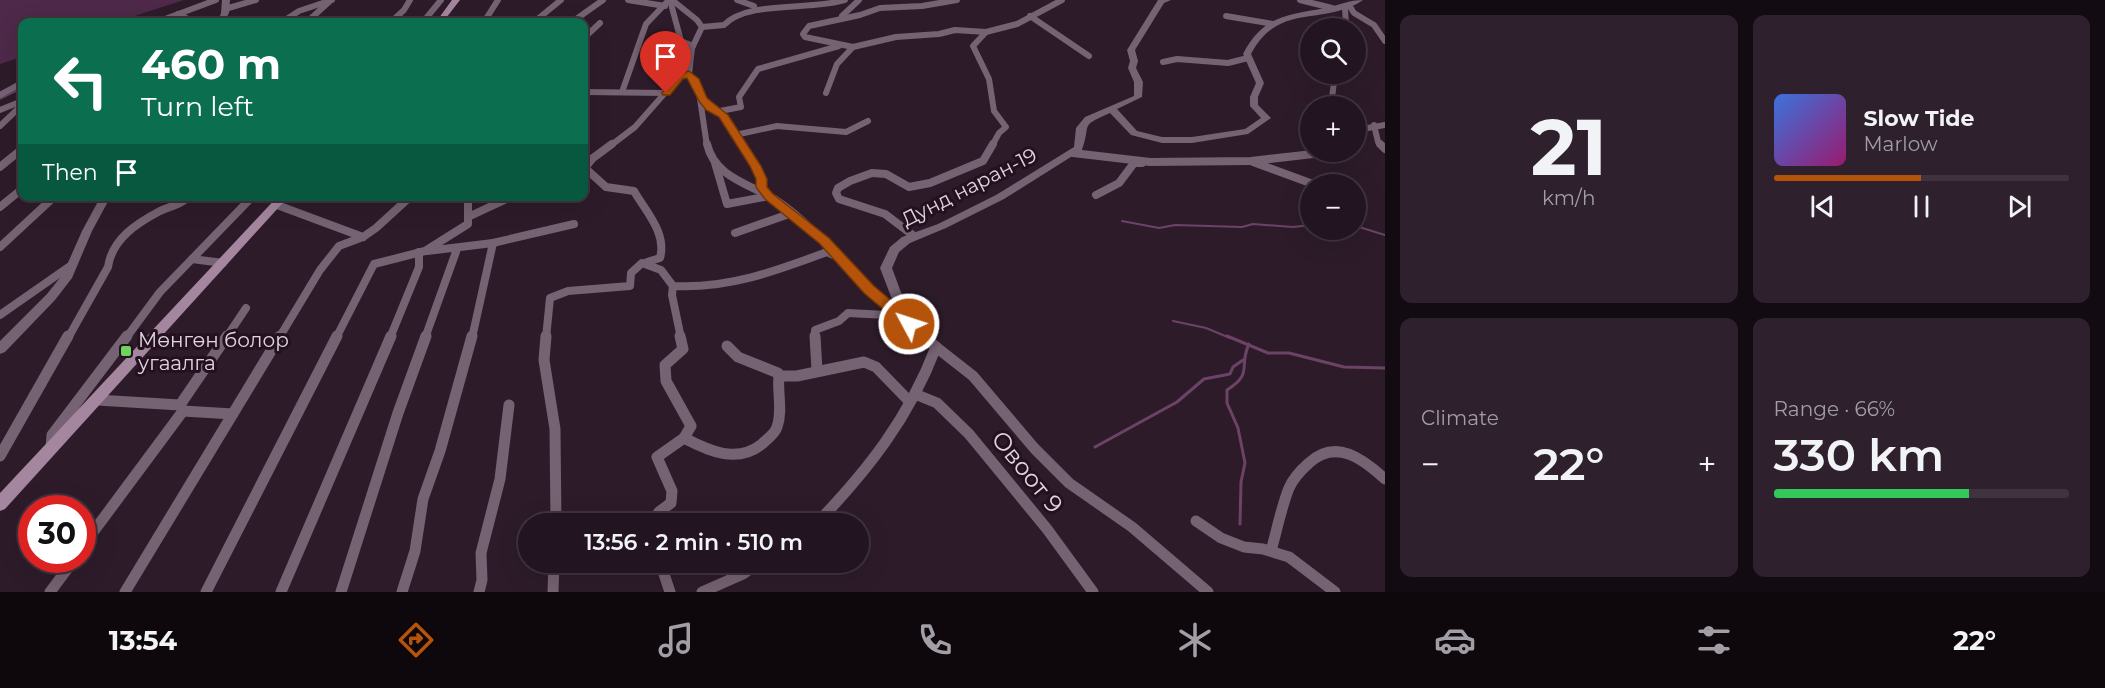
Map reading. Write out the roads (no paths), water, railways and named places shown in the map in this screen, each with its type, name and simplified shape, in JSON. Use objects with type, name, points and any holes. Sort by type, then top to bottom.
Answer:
[{"type":"main road","points":[[442,18],[456,0]]},
{"type":"main road","points":[[0,504],[281,201]]},
{"type":"street","points":[[168,18],[216,0]]},
{"type":"street","points":[[226,4],[256,0]]},
{"type":"street","points":[[395,18],[410,0]]},
{"type":"street","points":[[426,18],[441,0]]},
{"type":"street","points":[[487,18],[498,0]]},
{"type":"street","points":[[539,18],[561,0]]},
{"type":"street","points":[[590,8],[595,0]]},
{"type":"street","points":[[577,18],[603,0]]},
{"type":"street","points":[[628,0],[669,2],[697,20],[702,27]]},
{"type":"street","points":[[737,0],[754,6]]},
{"type":"street","points":[[702,27],[724,25],[730,16],[754,6],[788,3],[829,6],[845,0]]},
{"type":"street","points":[[838,19],[852,9],[859,0]]},
{"type":"street","points":[[957,0],[922,6],[880,8],[809,26],[803,34],[805,37],[853,47],[896,37],[956,30],[986,32],[1007,27],[1062,0]]},
{"type":"street","points":[[1299,0],[1332,8]]},
{"type":"street","points":[[1111,108],[1134,133],[1154,139],[1192,140],[1248,131],[1266,118],[1254,106],[1254,97],[1260,83],[1248,58],[1250,44],[1265,27],[1347,6],[1359,0]]},
{"type":"street","points":[[288,18],[299,11],[331,1]]},
{"type":"street","points":[[310,18],[327,7],[331,1]]},
{"type":"street","points":[[1073,153],[1079,148],[1081,128],[1088,119],[1138,97],[1141,86],[1139,77],[1132,68],[1134,61],[1131,50],[1162,1]]},
{"type":"street","points":[[669,2],[681,41],[693,46]]},
{"type":"street","points":[[622,92],[646,24],[669,2]]},
{"type":"street","points":[[1346,18],[1347,6]]},
{"type":"street","points":[[1347,6],[1374,25],[1385,41]]},
{"type":"street","points":[[178,14],[186,18]]},
{"type":"street","points":[[1030,16],[1048,31],[1089,56]]},
{"type":"street","points":[[1226,16],[1273,24]]},
{"type":"street","points":[[588,34],[600,24]]},
{"type":"street","points":[[689,74],[693,46],[702,27]]},
{"type":"street","points":[[914,236],[885,214],[843,201],[836,193],[838,188],[847,182],[863,176],[883,173],[898,183],[911,187],[949,175],[968,164],[984,161],[993,142],[1005,127],[994,111],[989,79],[974,46],[974,43],[986,32]]},
{"type":"street","points":[[689,74],[694,79],[702,99],[710,108],[720,111],[741,107],[739,97],[758,69],[841,45]]},
{"type":"street","points":[[826,93],[837,64],[852,51],[850,50],[853,47]]},
{"type":"street","points":[[1164,62],[1177,58],[1228,63],[1248,58]]},
{"type":"street","points":[[588,164],[635,126],[680,77],[689,74]]},
{"type":"street","points":[[0,95],[18,85]]},
{"type":"street","points":[[588,92],[666,93]]},
{"type":"street","points":[[702,99],[703,133],[727,204],[769,196]]},
{"type":"street","points":[[0,110],[18,104]]},
{"type":"street","points":[[0,126],[18,107]]},
{"type":"street","points":[[720,111],[756,166],[762,187],[769,196]]},
{"type":"street","points":[[735,135],[777,126],[846,132],[868,121]]},
{"type":"street","points":[[1374,125],[1378,142],[1385,149]]},
{"type":"street","points":[[1366,127],[1385,125]]},
{"type":"street","points":[[0,167],[18,151]]},
{"type":"street","points":[[1073,153],[1150,162]]},
{"type":"street","name":"Дунд наран-19","points":[[906,322],[886,268],[894,250],[914,236],[942,226],[1000,197],[1073,153]]},
{"type":"street","points":[[1096,195],[1119,183],[1134,163],[1251,161],[1300,157]]},
{"type":"street","points":[[714,160],[733,178],[769,196],[825,241],[869,290],[936,347],[956,359],[976,378],[1019,430],[1068,483],[1132,527],[1208,592]]},
{"type":"street","points":[[1251,161],[1300,179]]},
{"type":"street","points":[[556,513],[555,429],[544,360],[550,298],[568,291],[630,286],[631,273],[642,263],[660,258],[663,251],[659,232],[634,191],[606,187],[588,171]]},
{"type":"street","points":[[0,207],[18,192]]},
{"type":"street","points":[[0,247],[50,201]]},
{"type":"street","points":[[0,349],[51,297],[68,276],[103,201]]},
{"type":"street","points":[[0,456],[108,267],[108,256],[122,238],[139,224],[185,201]]},
{"type":"street","points":[[50,450],[52,435],[160,292],[248,201]]},
{"type":"street","points":[[281,201],[306,214],[363,237]]},
{"type":"street","points":[[125,592],[320,270],[339,246],[363,237],[405,201]]},
{"type":"street","points":[[281,592],[408,298],[422,252],[468,224],[468,201]]},
{"type":"street","points":[[468,217],[502,201]]},
{"type":"street","points":[[735,232],[792,213]]},
{"type":"street","points":[[206,592],[374,264],[390,258],[493,243],[574,224]]},
{"type":"street","points":[[402,592],[415,550],[423,499],[440,451],[479,311],[493,243]]},
{"type":"street","points":[[341,592],[398,413],[457,249]]},
{"type":"street","points":[[673,286],[717,287],[741,283],[827,252],[839,258]]},
{"type":"street","points":[[192,260],[223,263]]},
{"type":"street","points":[[642,263],[654,264],[665,270],[673,286],[672,295],[683,348],[665,365],[666,381],[691,426],[684,438],[657,457],[672,491],[671,502],[658,513]]},
{"type":"street","points":[[0,315],[73,264]]},
{"type":"street","points":[[96,528],[181,408],[246,308]]},
{"type":"street","points":[[779,376],[797,376],[817,370],[815,330],[839,321],[848,313],[864,316],[891,314],[906,322]]},
{"type":"street","points":[[684,438],[711,452],[734,456],[760,446],[777,430],[780,413],[778,373],[738,357],[727,346]]},
{"type":"street","points":[[826,513],[864,472],[888,440],[928,370],[936,347]]},
{"type":"street","name":"Овоот 9","points":[[817,370],[864,362],[876,367],[912,398],[937,403],[969,434],[1047,529],[1093,592]]},
{"type":"street","points":[[97,400],[233,414]]},
{"type":"street","points":[[479,592],[482,580],[481,553],[500,479],[509,405]]},
{"type":"street","points":[[1271,551],[1291,485],[1310,462],[1328,451],[1348,451],[1371,464],[1385,479]]},
{"type":"street","points":[[1196,521],[1221,538],[1244,547],[1271,551],[1289,557],[1335,592]]},
{"type":"street","points":[[50,592],[64,573]]},
{"type":"street","points":[[553,592],[554,573]]},
{"type":"street","points":[[664,573],[670,592]]},
{"type":"street","points":[[702,592],[744,573]]},
{"type":"waterway","points":[[0,99],[18,90]]},
{"type":"waterway","points":[[1122,221],[1159,228],[1175,225],[1242,227],[1253,224],[1300,226]]},
{"type":"waterway","points":[[1366,229],[1385,235]]},
{"type":"waterway","points":[[1173,321],[1206,328],[1230,338]]},
{"type":"waterway","points":[[1227,336],[1249,345]]},
{"type":"waterway","points":[[1240,524],[1241,482],[1245,463],[1238,428],[1227,403],[1227,390],[1243,374],[1249,345]]},
{"type":"waterway","points":[[1249,345],[1268,353],[1289,353],[1344,367],[1385,368]]},
{"type":"waterway","points":[[1095,447],[1177,402],[1204,379],[1230,374],[1233,367],[1243,360]]},
{"type":"place","name":"Мөнгөн болор угаалга","points":[[126,351]]}]
